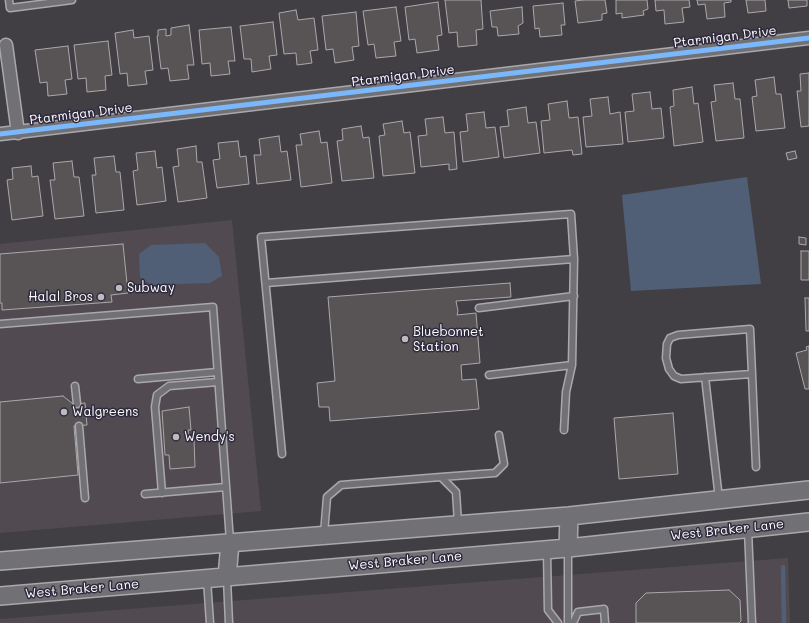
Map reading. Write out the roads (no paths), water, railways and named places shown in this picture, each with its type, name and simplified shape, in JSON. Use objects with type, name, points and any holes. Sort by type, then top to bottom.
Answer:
[{"type":"main road","points":[[0,560],[569,516],[809,490]]},
{"type":"main road","points":[[568,548],[569,516]]},
{"type":"main road","name":"West Braker Lane","points":[[0,596],[568,548],[809,522]]},
{"type":"main road","points":[[227,577],[230,543]]},
{"type":"street","name":"Ptarmigan Drive","points":[[0,134],[809,38]]},
{"type":"street","points":[[6,45],[18,133]]},
{"type":"lane","points":[[9,0],[10,8],[72,0]]},
{"type":"lane","points":[[282,454],[261,237],[571,214],[574,258],[572,365],[566,392],[564,430]]},
{"type":"lane","points":[[266,283],[574,258]]},
{"type":"lane","points":[[479,308],[574,296]]},
{"type":"lane","points":[[0,324],[213,307],[230,543]]},
{"type":"lane","points":[[752,374],[681,379],[674,376],[669,369],[666,358],[667,344],[670,338],[678,335],[750,329],[752,374],[756,467]]},
{"type":"lane","points":[[490,375],[572,365]]},
{"type":"lane","points":[[138,379],[217,372]]},
{"type":"lane","points":[[705,377],[719,500]]},
{"type":"lane","points":[[162,492],[155,406],[158,394],[168,386],[218,382]]},
{"type":"lane","points":[[75,386],[77,404]]},
{"type":"lane","points":[[79,426],[86,498]]},
{"type":"lane","points":[[324,535],[327,497],[341,485],[441,476],[495,473],[504,464],[499,435]]},
{"type":"lane","points":[[441,476],[456,492],[458,525]]},
{"type":"lane","points":[[145,494],[226,487]]},
{"type":"lane","points":[[748,528],[752,623]]},
{"type":"lane","points":[[568,548],[568,623]]},
{"type":"lane","points":[[547,549],[548,610],[558,623]]},
{"type":"lane","points":[[227,577],[229,623]]},
{"type":"lane","points":[[207,578],[210,623]]},
{"type":"lane","points":[[573,623],[578,612],[604,609],[605,623]]},
{"type":"water","points":[[747,177],[761,284],[631,291],[622,195]]},
{"type":"water","points":[[205,243],[219,257],[222,276],[210,283],[151,285],[140,277],[139,254],[151,245]]},
{"type":"waterway","points":[[783,567],[784,623]]},
{"type":"place","name":"Subway","points":[[119,288]]},
{"type":"place","name":"Halal Bros","points":[[101,297]]},
{"type":"place","name":"Bluebonnet Station","points":[[405,339]]},
{"type":"place","name":"Walgreens","points":[[64,412]]},
{"type":"place","name":"Wendy's","points":[[176,437]]}]
